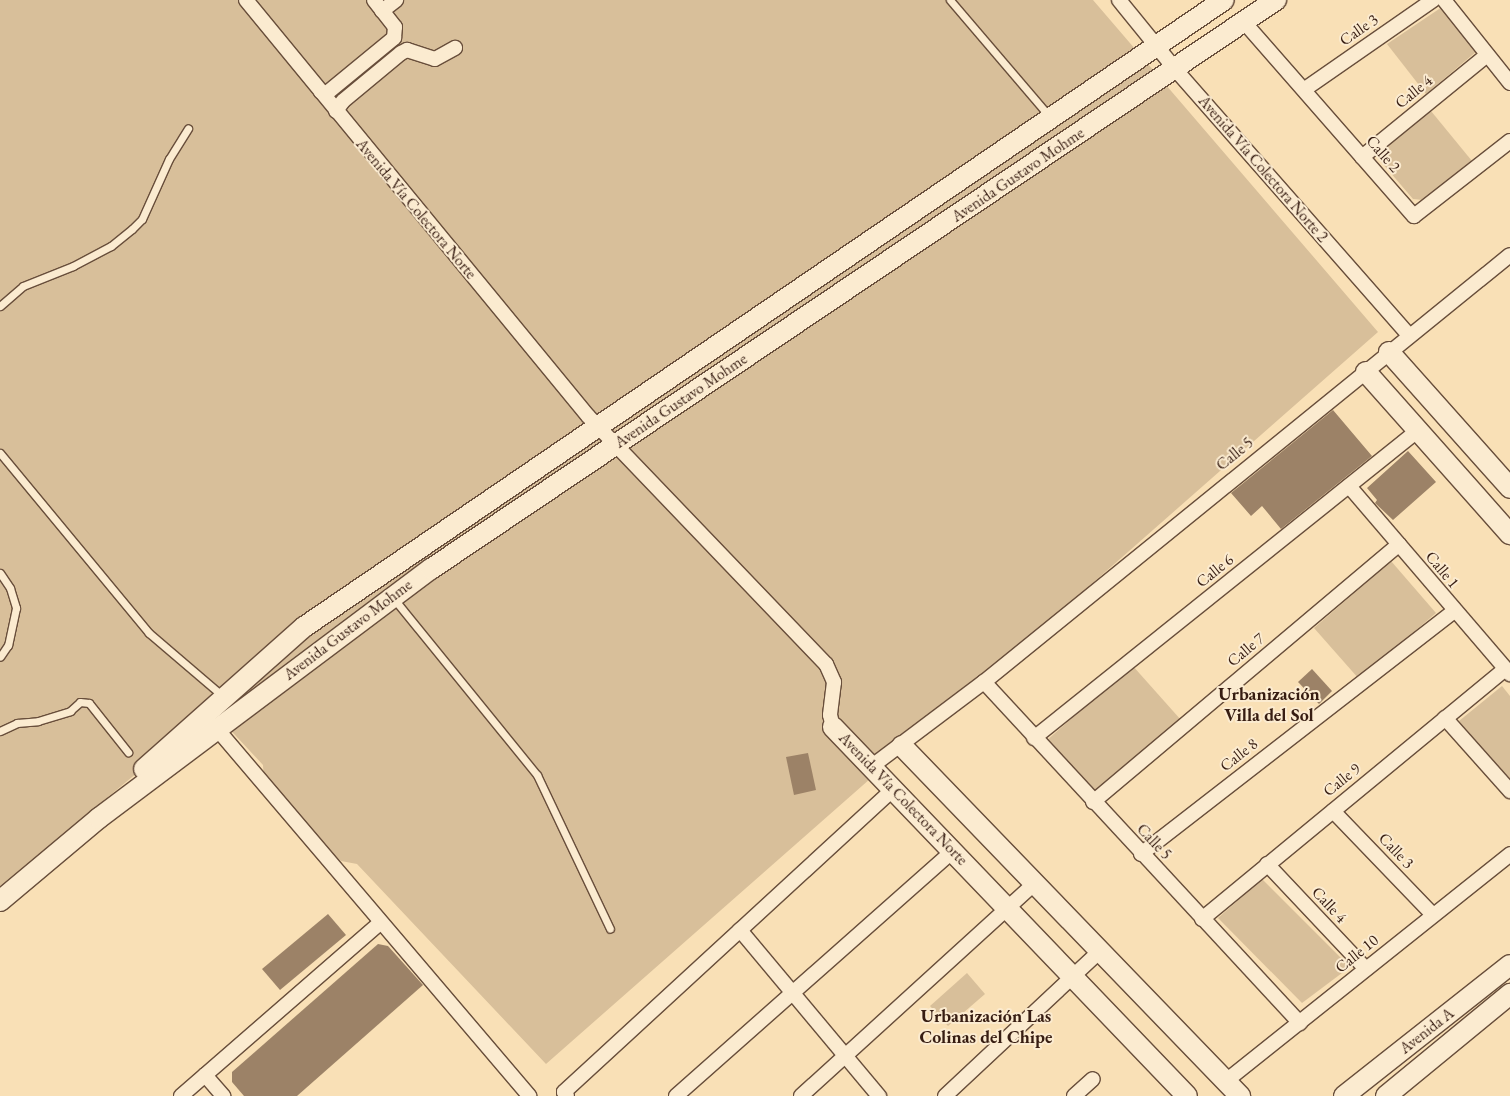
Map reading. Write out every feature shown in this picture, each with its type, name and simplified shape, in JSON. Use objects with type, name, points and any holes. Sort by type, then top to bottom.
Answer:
[{"type":"street","name":"Avenida Vía Colectora Norte","points":[[246,0],[593,422],[826,664],[834,682],[830,714],[833,727],[1008,907],[1187,1096]]},
{"type":"street","points":[[321,92],[327,93],[394,38],[395,27],[378,5],[396,0]]},
{"type":"street","name":"Avenida Vía Colectora Norte 2","points":[[1119,0],[1175,69],[1409,335]]},
{"type":"street","name":"Avenida Gustavo Mohme","points":[[99,818],[138,774],[304,627],[593,422],[1224,0]]},
{"type":"street","name":"Avenida Gustavo Mohme","points":[[0,902],[99,818],[393,597],[615,445],[1276,0]]},
{"type":"street","name":"Calle 3","points":[[1305,89],[1433,0]]},
{"type":"street","points":[[1444,0],[1510,84]]},
{"type":"street","name":"Calle 2","points":[[1244,22],[1305,89],[1414,216],[1510,140]]},
{"type":"street","points":[[336,111],[343,100],[401,53],[407,50],[435,59],[455,48]]},
{"type":"street","name":"Calle 4","points":[[1362,157],[1487,55]]},
{"type":"street","name":"Calle 5","points":[[871,766],[902,746],[984,682],[1510,254]]},
{"type":"street","points":[[1389,352],[1510,488]]},
{"type":"street","points":[[1366,372],[1510,534]]},
{"type":"street","name":"Calle 6","points":[[1034,738],[1418,430]]},
{"type":"street","name":"Calle 1","points":[[1349,486],[1508,672]]},
{"type":"street","name":"Calle 7","points":[[1093,802],[1399,544]]},
{"type":"street","name":"Calle 8","points":[[1141,854],[1454,611]]},
{"type":"street","name":"Calle 9","points":[[1202,919],[1445,718],[1508,672]]},
{"type":"street","name":"Calle 5","points":[[984,682],[1141,854],[1300,1023]]},
{"type":"street","points":[[1445,718],[1510,791]]},
{"type":"street","points":[[216,729],[529,1096]]},
{"type":"street","points":[[902,746],[1033,885],[1240,1096]]},
{"type":"street","points":[[567,1096],[564,1092],[893,789]]},
{"type":"street","name":"Calle 3","points":[[1333,811],[1433,916]]},
{"type":"street","points":[[676,1096],[791,991],[952,851]]},
{"type":"street","name":"Calle 10","points":[[1226,1081],[1510,854]]},
{"type":"street","name":"Calle 4","points":[[1267,864],[1366,969]]},
{"type":"street","points":[[801,1096],[1033,885]]},
{"type":"street","points":[[181,1096],[380,923]]},
{"type":"street","points":[[740,930],[879,1096]]},
{"type":"street","points":[[945,1096],[1099,952]]},
{"type":"street","name":"Avenida A","points":[[1344,1096],[1510,965]]},
{"type":"street","name":"Avenida A","points":[[1386,1096],[1510,994]]},
{"type":"street","points":[[205,1076],[223,1096]]},
{"type":"street","points":[[1074,1096],[1093,1079]]},
{"type":"lane","points":[[950,0],[1051,117]]},
{"type":"lane","points":[[0,306],[23,286],[72,266],[111,246],[132,230],[142,219],[169,159],[188,129]]},
{"type":"lane","points":[[0,453],[149,633],[224,697]]},
{"type":"lane","points":[[0,573],[10,588],[16,608],[8,645],[0,657]]},
{"type":"lane","points":[[393,597],[537,775],[610,929]]},
{"type":"lane","points":[[0,731],[17,723],[38,721],[70,711],[80,702],[88,704],[128,752]]},
{"type":"shaded area","points":[[0,0],[1093,0],[1378,332],[546,1064],[357,864],[341,861],[311,836],[264,780],[263,765],[222,721],[200,721],[0,886]]},
{"type":"shaded area","points":[[1442,7],[1477,51],[1426,94],[1387,44]]},
{"type":"shaded area","points":[[1431,111],[1472,161],[1423,200],[1413,199],[1377,157],[1378,149]]},
{"type":"shaded area","points":[[1391,561],[1436,613],[1359,679],[1314,628]]},
{"type":"shaded area","points":[[1132,665],[1181,720],[1094,796],[1046,741]]},
{"type":"shaded area","points":[[1502,686],[1510,696],[1510,782],[1459,721]]},
{"type":"shaded area","points":[[1262,879],[1350,967],[1302,1003],[1218,918]]},
{"type":"shaded area","points":[[967,973],[985,994],[948,1026],[930,1006]]},
{"type":"building","points":[[1333,410],[1372,456],[1281,529],[1262,506],[1251,516],[1231,493]]},
{"type":"building","points":[[1408,451],[1436,482],[1393,520],[1375,503],[1377,500],[1367,488]]},
{"type":"building","points":[[1312,669],[1332,691],[1319,704],[1298,682]]},
{"type":"building","points":[[808,753],[816,790],[794,795],[786,757]]},
{"type":"building","points":[[328,914],[346,935],[280,990],[262,969]]},
{"type":"building","points":[[378,944],[388,946],[423,985],[297,1096],[244,1096],[232,1082],[232,1072]]},
{"type":"district","name":"Urbanización Villa del Sol","points":[[1269,705]]},
{"type":"district","name":"Urbanización Las Colinas del Chipe","points":[[986,1027]]}]
